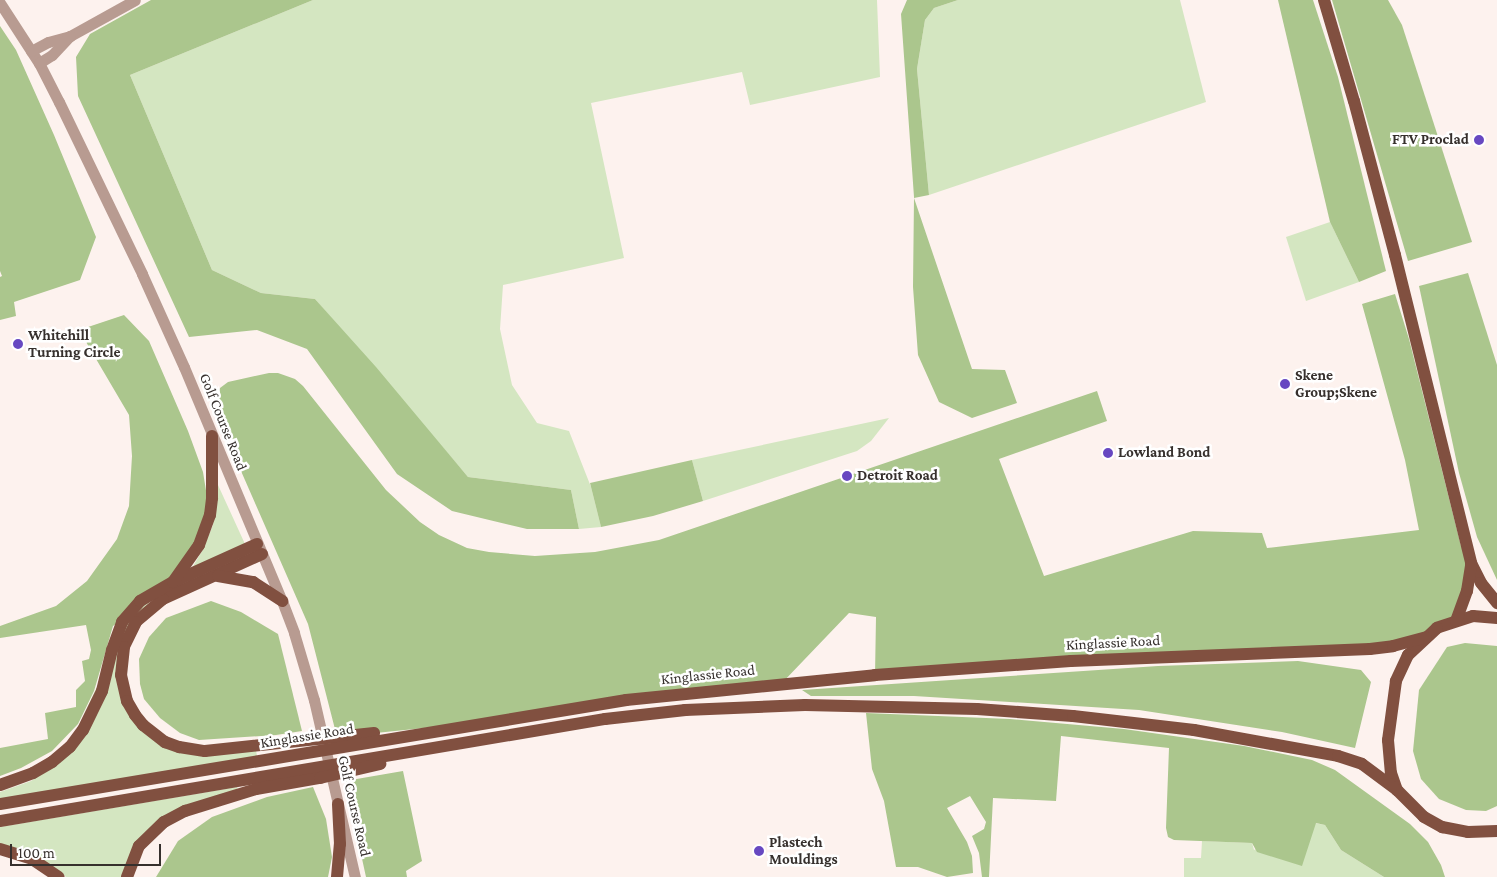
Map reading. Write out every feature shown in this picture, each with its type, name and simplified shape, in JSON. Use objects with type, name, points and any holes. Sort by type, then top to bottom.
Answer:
[{"type":"main road","points":[[1324,0],[1393,245],[1471,563],[1481,583],[1497,603]]},
{"type":"main road","points":[[173,582],[198,545],[210,514],[213,478],[212,436]]},
{"type":"main road","points":[[260,549],[217,576],[163,599],[144,613],[136,622],[124,646],[121,675],[127,701],[143,725],[166,742],[179,748],[205,751],[492,721]]},
{"type":"main road","points":[[0,785],[34,773],[52,762],[70,747],[83,730],[102,691],[112,650],[122,622],[140,601],[173,582],[260,549]]},
{"type":"main road","points":[[1456,620],[1467,592],[1471,563]]},
{"type":"main road","points":[[217,576],[253,582],[282,601]]},
{"type":"main road","points":[[1397,790],[1391,773],[1388,755],[1389,721],[1396,681],[1408,655],[1437,628],[1456,620],[1473,616],[1497,618]]},
{"type":"main road","name":"Kinglassie Road","points":[[0,804],[626,700],[819,680],[1071,661],[1370,649],[1393,646],[1426,637]]},
{"type":"main road","points":[[0,821],[605,719],[685,710],[805,705],[977,709],[1073,716],[1194,730],[1313,751],[1338,756],[1362,764],[1397,790],[1424,817],[1442,827],[1468,832],[1497,831]]},
{"type":"main road","points":[[127,877],[139,846],[164,822],[185,811],[256,789],[320,778],[484,738]]},
{"type":"main road","points":[[337,877],[340,844],[338,804]]},
{"type":"main road","points":[[0,849],[32,859],[59,877]]},
{"type":"street","points":[[31,51],[48,42],[70,36],[135,0]]},
{"type":"street","name":"Golf Course Road","points":[[0,3],[38,63],[142,274],[184,367],[282,601],[294,632],[314,700],[355,877]]},
{"type":"street","points":[[38,63],[52,55],[70,36]]},
{"type":"green space","points":[[151,0],[313,0],[130,75],[212,270],[261,293],[315,299],[376,367],[468,477],[571,490],[579,529],[527,529],[452,511],[397,474],[307,349],[257,330],[189,337],[78,96],[76,57],[90,34]]},
{"type":"green space","points":[[313,0],[877,0],[880,77],[750,105],[742,72],[591,103],[624,258],[503,285],[500,329],[512,385],[537,423],[569,431],[591,487],[601,527],[579,529],[571,490],[468,477],[315,299],[261,293],[212,270],[130,75]]},
{"type":"green space","points":[[907,0],[958,0],[934,8],[925,20],[917,69],[929,195],[914,198],[972,369],[1005,370],[1017,403],[972,418],[939,402],[918,355],[913,287],[914,197],[901,14]]},
{"type":"green space","points":[[958,0],[1180,0],[1206,102],[929,195],[917,69],[925,20],[934,8]]},
{"type":"green space","points":[[1278,0],[1313,0],[1338,77],[1386,271],[1359,282],[1330,222]]},
{"type":"green space","points":[[1332,0],[1388,0],[1402,25],[1472,242],[1408,261]]},
{"type":"green space","points":[[0,26],[16,50],[54,135],[96,237],[80,280],[14,302],[16,316],[0,320],[0,277],[2,276],[0,271]]},
{"type":"green space","points":[[1330,222],[1359,282],[1306,301],[1286,237]]},
{"type":"green space","points":[[1468,273],[1497,365],[1497,580],[1477,537],[1459,473],[1419,286]]},
{"type":"green space","points":[[1395,294],[1409,339],[1461,546],[1471,563],[1456,621],[1412,642],[875,675],[876,617],[849,613],[781,684],[492,721],[337,737],[308,624],[241,471],[217,398],[220,388],[228,382],[269,373],[278,373],[295,379],[303,386],[386,490],[420,522],[439,535],[467,548],[535,556],[595,552],[659,540],[1097,391],[1107,421],[999,459],[1044,576],[1193,531],[1262,533],[1267,548],[1419,530],[1405,460],[1362,304]]},
{"type":"green space","points":[[124,315],[149,341],[188,431],[203,472],[210,515],[173,582],[113,626],[94,691],[78,724],[52,751],[21,768],[0,776],[0,748],[48,739],[45,713],[76,707],[76,690],[85,681],[82,661],[89,659],[91,650],[86,625],[0,638],[0,626],[56,606],[87,581],[117,539],[129,506],[132,456],[129,415],[79,330]]},
{"type":"green space","points":[[889,418],[871,441],[857,451],[703,501],[692,460]]},
{"type":"green space","points":[[692,460],[703,501],[653,516],[601,527],[590,483]]},
{"type":"green space","points":[[218,485],[245,544],[192,568],[202,551],[213,525]]},
{"type":"green space","points":[[156,596],[133,619],[122,700],[178,752],[195,755],[256,750],[257,756],[0,800],[0,792],[31,781],[62,761],[125,627],[139,609]]},
{"type":"green space","points":[[211,601],[241,612],[278,634],[302,731],[276,735],[199,740],[180,733],[160,718],[144,699],[140,684],[139,659],[149,637],[166,618]]},
{"type":"green space","points":[[1465,643],[1497,646],[1497,806],[1486,811],[1466,810],[1439,799],[1421,779],[1413,751],[1419,690],[1447,647]]},
{"type":"green space","points":[[1298,661],[1361,670],[1371,682],[1355,748],[1282,732],[1139,710],[914,696],[811,696],[802,690],[1158,666]]},
{"type":"green space","points":[[866,713],[1010,719],[1124,729],[1244,746],[1312,760],[1335,770],[1410,824],[1428,842],[1441,865],[1445,877],[1384,877],[1341,850],[1325,825],[1316,823],[1302,866],[1257,852],[1252,843],[1174,840],[1168,837],[1166,828],[1169,748],[1061,736],[1056,801],[993,798],[989,877],[982,877],[979,853],[972,836],[984,829],[986,822],[970,796],[947,808],[967,842],[972,856],[973,873],[947,877],[918,867],[896,867],[884,801],[872,769]]},
{"type":"green space","points":[[403,771],[422,861],[406,871],[407,877],[366,877],[345,781]]},
{"type":"green space","points":[[237,787],[238,791],[173,811],[122,877],[66,877],[54,867],[0,845],[0,827]]},
{"type":"green space","points":[[313,787],[326,819],[332,857],[328,877],[156,877],[178,841],[212,817],[267,797]]},
{"type":"green space","points":[[1315,823],[1325,825],[1341,850],[1384,877],[1184,877],[1184,858],[1201,858],[1202,841],[1252,843],[1254,850]]},
{"type":"place","name":"FTV Proclad","points":[[1479,140]]},
{"type":"place","name":"Whitehill Turning Circle","points":[[18,344]]},
{"type":"place","name":"Skene Group;Skene","points":[[1285,384]]},
{"type":"place","name":"Lowland Bond","points":[[1108,453]]},
{"type":"place","name":"Detroit Road","points":[[847,476]]},
{"type":"place","name":"Plastech Mouldings","points":[[759,851]]}]
